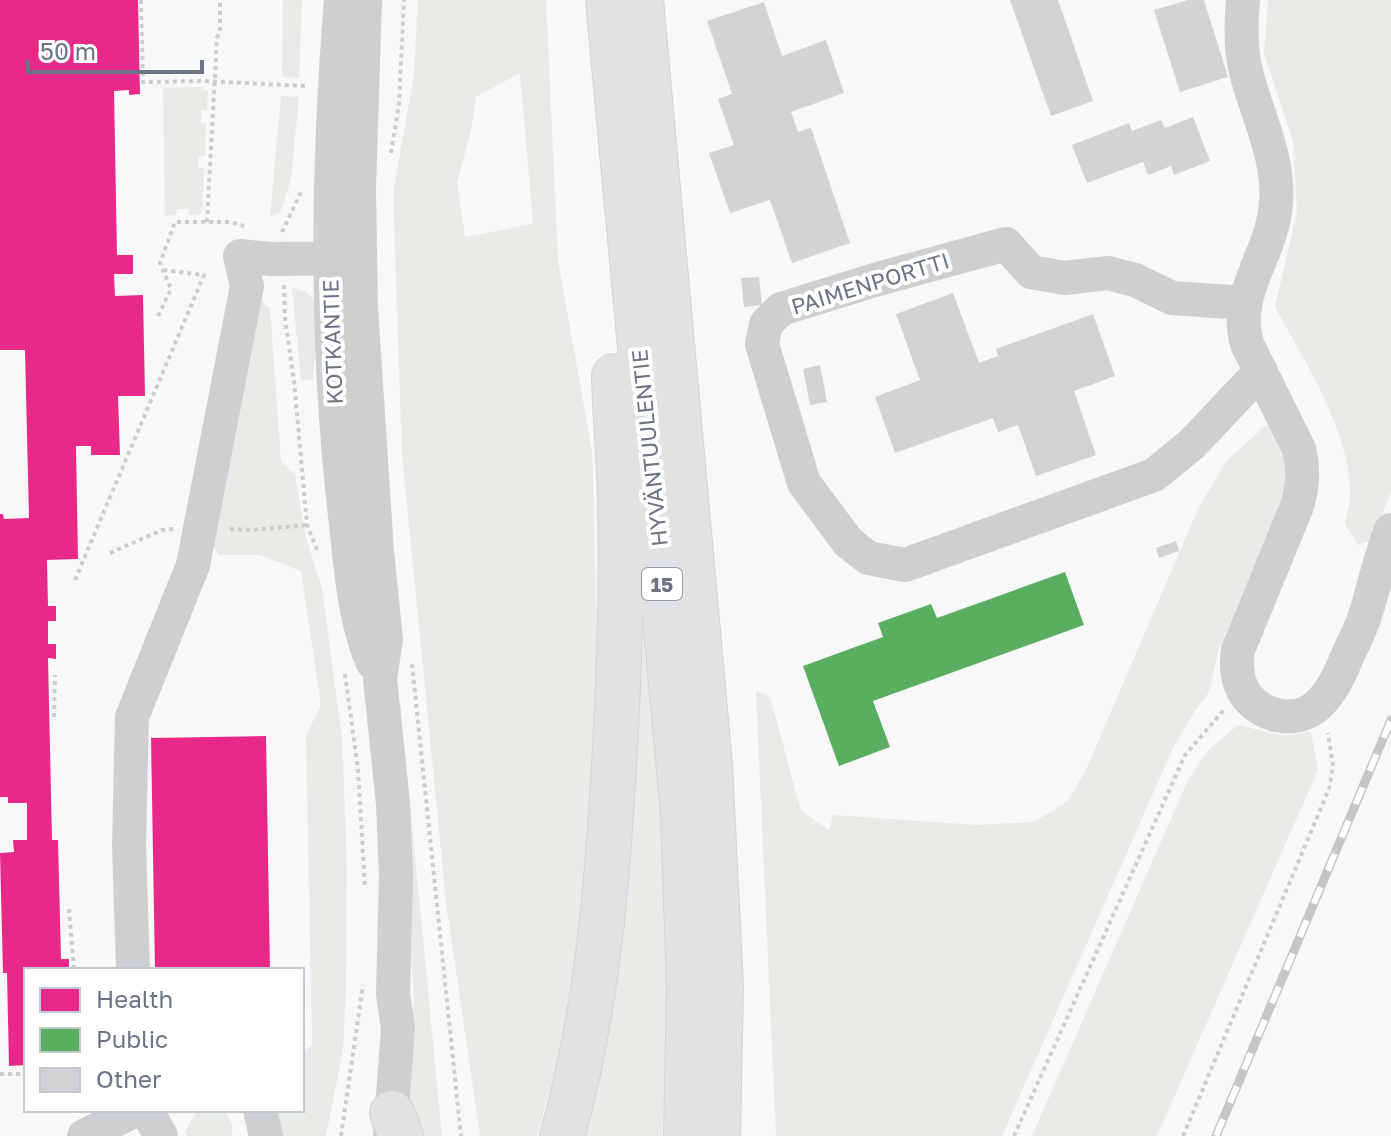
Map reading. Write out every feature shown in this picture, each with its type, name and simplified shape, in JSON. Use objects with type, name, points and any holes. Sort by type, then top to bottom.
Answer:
[{"type":"highway","name":"HYVÄNTUULENTIE","points":[[641,0],[710,765],[721,987],[718,1136]]},
{"type":"highway","name":"HYVÄNTUULENTIE","points":[[610,17],[683,813],[689,986],[686,1136]]},
{"type":"highway","points":[[562,1136],[583,1055],[599,943],[610,846],[618,708],[620,496],[609,249],[610,17]]},
{"type":"highway","points":[[710,765],[734,904],[744,986],[749,1136]]},
{"type":"street","name":"KOTKANTIE","points":[[341,0],[333,90],[345,258]]},
{"type":"street","name":"KOTKANTIE","points":[[365,0],[360,116],[345,258],[329,303],[337,447],[347,529],[364,642],[380,679],[393,804],[396,875],[378,988],[398,1028],[387,1130]]},
{"type":"street","points":[[1243,0],[1241,41],[1245,67],[1271,149],[1276,178],[1276,205],[1273,223],[1245,303],[1242,329],[1299,449],[1303,468],[1303,486],[1297,506],[1238,650],[1236,670],[1243,691],[1256,706],[1292,717],[1318,705],[1339,676],[1366,615],[1376,571],[1391,530]]},
{"type":"street","name":"PAIMENPORTTI","points":[[1245,303],[1172,298],[1135,280],[1108,273],[1065,278],[1031,272],[1006,244],[781,309],[766,324],[762,344],[804,483],[848,542],[868,558],[905,565],[1154,475],[1192,444],[1261,371]]},
{"type":"street","points":[[133,968],[129,845],[132,717],[193,565],[247,286],[240,256],[345,258]]},
{"type":"street","points":[[84,1136],[132,1112]]},
{"type":"street","points":[[147,1112],[161,1136]]},
{"type":"street","points":[[260,1112],[266,1136]]},
{"type":"path","points":[[141,0],[143,82],[309,87]]},
{"type":"path","points":[[207,222],[220,0]]},
{"type":"path","points":[[389,161],[399,104],[404,0]]},
{"type":"path","points":[[282,237],[281,229],[303,188]]},
{"type":"path","points":[[158,316],[171,289],[160,263],[175,222],[231,222]]},
{"type":"path","points":[[75,580],[204,275],[163,270]]},
{"type":"path","points":[[284,286],[307,525],[319,553]]},
{"type":"path","points":[[110,553],[162,530],[200,527],[251,530],[307,525]]},
{"type":"path","points":[[412,661],[461,1136]]},
{"type":"path","points":[[344,667],[358,769],[365,895]]},
{"type":"path","points":[[54,717],[55,675]]},
{"type":"path","points":[[1014,1136],[1185,755],[1197,738],[1243,691]]},
{"type":"path","points":[[1183,1136],[1329,789],[1333,766],[1331,744],[1318,705]]},
{"type":"path","points":[[69,909],[74,968]]},
{"type":"path","points":[[341,1136],[378,988]]},
{"type":"path","points":[[0,1074],[24,1074]]},
{"type":"shaded area","points":[[283,0],[302,0],[299,78],[282,77]]},
{"type":"shaded area","points":[[418,0],[546,0],[558,261],[592,451],[599,717],[580,922],[561,1049],[537,1136],[480,1136],[446,902],[402,454],[393,193],[414,75]],"holes":[[[520,73],[533,224],[465,237],[457,182],[471,131],[476,97]]]},
{"type":"shaded area","points":[[1268,0],[1391,0],[1391,493],[1371,540],[1358,545],[1345,524],[1350,500],[1349,476],[1336,425],[1313,375],[1275,307],[1297,212],[1293,141],[1264,53]]},
{"type":"shaded area","points":[[203,87],[208,91],[207,110],[201,110],[201,123],[206,123],[205,156],[198,156],[198,167],[204,168],[202,214],[189,215],[189,209],[177,209],[176,215],[165,216],[163,88]]},
{"type":"shaded area","points":[[281,96],[299,97],[291,179],[280,213],[270,217]]},
{"type":"shaded area","points":[[292,288],[306,292],[317,302],[319,316],[313,380],[301,380]]},
{"type":"shaded area","points":[[255,296],[270,308],[281,462],[295,474],[305,534],[322,589],[342,737],[347,866],[346,987],[343,1050],[326,1136],[275,1136],[269,1112],[304,1112],[304,1052],[312,1045],[306,735],[321,705],[301,571],[260,555],[219,555],[214,548],[212,520]]},
{"type":"shaded area","points":[[1269,423],[1288,467],[1286,491],[1219,649],[1209,692],[1173,748],[1002,1136],[776,1136],[756,691],[770,697],[801,811],[829,830],[833,815],[977,825],[1034,822],[1067,802],[1085,772],[1199,507],[1228,459]]},
{"type":"shaded area","points":[[642,557],[665,828],[669,1014],[662,1136],[582,1136]]},
{"type":"shaded area","points":[[392,692],[400,700],[442,1136],[410,1136],[407,1116],[414,997]]},
{"type":"shaded area","points":[[1238,725],[1283,736],[1311,732],[1318,770],[1157,1136],[1032,1136],[1188,780],[1209,749]]},
{"type":"shaded area","points":[[196,1112],[226,1112],[232,1125],[232,1136],[187,1136],[185,1132]]},
{"type":"building: Health","points":[[0,0],[138,0],[140,94],[129,95],[129,90],[114,91],[117,255],[133,255],[133,274],[114,274],[115,296],[143,295],[145,396],[118,396],[120,455],[91,455],[91,446],[76,446],[78,559],[47,560],[48,606],[56,606],[56,621],[48,621],[48,644],[56,644],[56,659],[48,658],[52,840],[58,840],[61,959],[69,959],[69,968],[24,968],[24,1065],[9,1066],[0,853],[14,852],[13,840],[27,840],[27,803],[8,803],[8,797],[0,797],[0,514],[4,519],[29,518],[25,350],[0,350]]},
{"type":"building: Health","points":[[266,736],[270,968],[155,968],[151,738]]},
{"type":"building: Public","points":[[1065,572],[1084,625],[873,701],[890,747],[839,766],[803,666],[883,637],[878,623],[931,604],[937,618]]},
{"type":"building: Other","points":[[1010,0],[1058,0],[1093,101],[1051,116]]},
{"type":"building: Other","points":[[1188,0],[1204,0],[1228,77],[1180,92],[1154,10]]},
{"type":"building: Other","points":[[764,2],[782,56],[826,40],[844,93],[791,112],[798,132],[811,128],[850,243],[792,263],[770,200],[730,213],[709,153],[734,145],[718,99],[732,94],[707,21]]},
{"type":"building: Other","points":[[1193,117],[1210,161],[1174,175],[1171,166],[1148,175],[1143,162],[1087,183],[1072,145],[1129,123],[1132,131],[1161,120],[1165,128]]},
{"type":"building: Other","points":[[759,277],[762,305],[744,307],[741,278]]},
{"type":"building: Other","points":[[953,293],[979,363],[998,356],[996,349],[1093,314],[1115,376],[1074,391],[1096,455],[1036,476],[1018,425],[998,432],[993,418],[895,453],[875,397],[920,380],[896,314]]},
{"type":"building: Other","points":[[820,365],[827,402],[810,405],[803,369]]},
{"type":"building: Other","points":[[1176,541],[1179,551],[1159,558],[1156,548]]},
{"type":"railway","points":[[1216,1136],[1391,720]]}]
